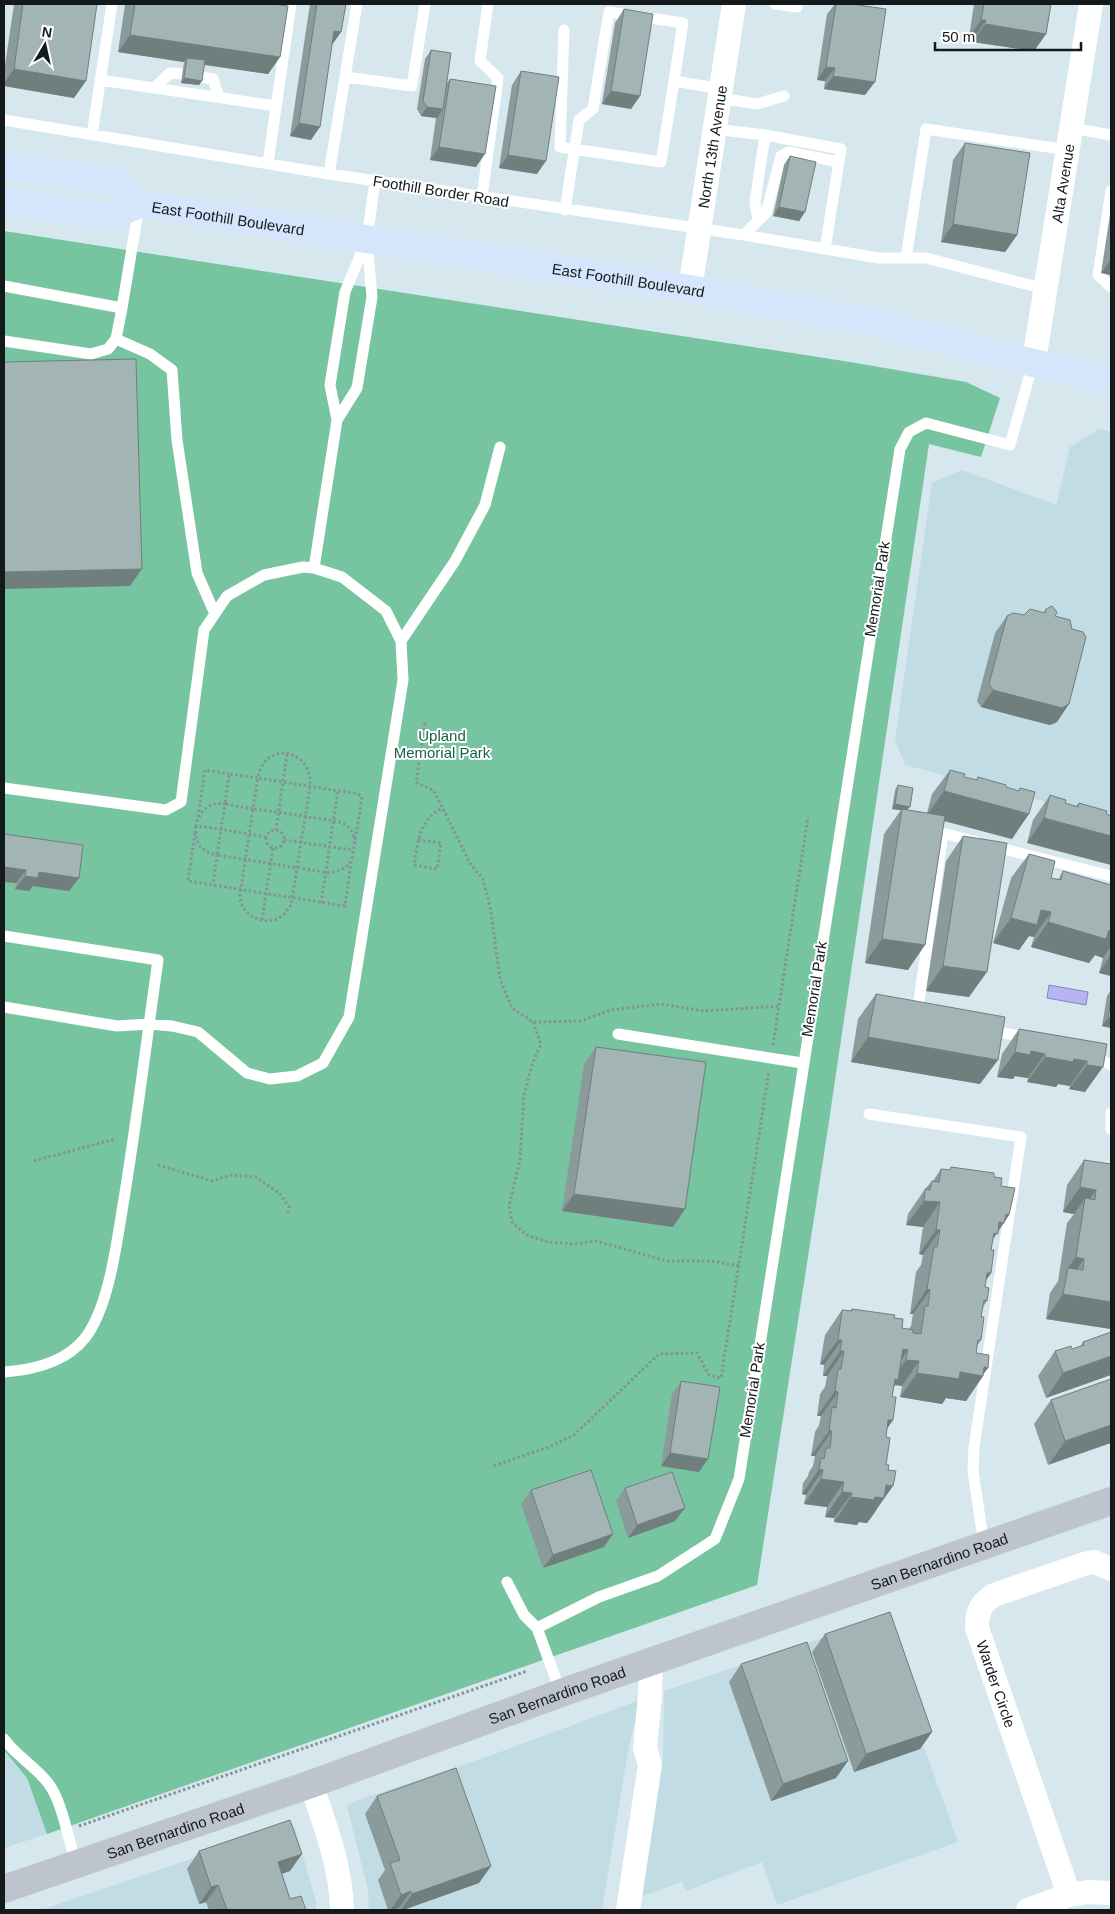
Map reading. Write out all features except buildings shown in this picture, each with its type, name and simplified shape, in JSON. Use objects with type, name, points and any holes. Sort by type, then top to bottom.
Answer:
[{"type":"main road","name":"East Foothill Boulevard","points":[[4,165],[114,181],[139,204]]},
{"type":"main road","name":"East Foothill Boulevard","points":[[4,201],[108,217],[139,204],[690,289],[879,324],[1111,381]]},
{"type":"street","name":"North 13th Avenue","points":[[690,289],[734,4]]},
{"type":"street","name":"Alta Avenue","points":[[1034,362],[1090,4]]},
{"type":"street","name":"San Bernardino Road","points":[[4,1889],[311,1784],[562,1693],[1111,1501]]},
{"type":"street","name":"Warder Circle","points":[[1069,1895],[977,1628],[977,1617],[979,1607],[985,1600],[994,1596],[1084,1564],[1094,1562],[1111,1569]]},
{"type":"street","points":[[628,1910],[650,1765],[645,1748],[651,1662]]},
{"type":"street","points":[[612,1910],[634,1764],[645,1748]]},
{"type":"street","points":[[311,1784],[333,1846],[342,1898],[342,1910]]},
{"type":"street","points":[[1028,1910],[1069,1895],[1088,1892],[1111,1893]]},
{"type":"lane","points":[[92,135],[112,4]]},
{"type":"lane","points":[[268,163],[291,4]]},
{"type":"lane","points":[[329,174],[357,4]]},
{"type":"lane","points":[[346,77],[412,86],[425,4]]},
{"type":"lane","points":[[482,197],[498,78],[480,61],[488,4]]},
{"type":"lane","points":[[775,4],[797,7]]},
{"type":"lane","points":[[564,30],[560,147],[574,150],[661,162],[683,23],[610,12],[593,109],[579,120],[574,150],[565,210]]},
{"type":"lane","points":[[154,88],[170,73],[182,74]]},
{"type":"lane","points":[[200,77],[213,79],[220,97]]},
{"type":"lane","points":[[100,80],[276,106]]},
{"type":"lane","points":[[674,81],[757,104],[784,96]]},
{"type":"lane","name":"Foothill Border Road","points":[[4,120],[329,174],[565,210],[699,228],[878,258],[926,258],[1046,289]]},
{"type":"lane","points":[[714,129],[766,135],[841,149],[826,249]]},
{"type":"lane","points":[[906,258],[926,129],[1069,139],[1111,135]]},
{"type":"lane","points":[[762,217],[754,202],[766,135]]},
{"type":"lane","points":[[744,235],[762,217],[781,156],[789,152],[839,162]]},
{"type":"lane","points":[[337,420],[357,388],[372,297],[367,240],[376,180]]},
{"type":"lane","points":[[1111,191],[1098,275],[1111,287]]},
{"type":"lane","points":[[4,341],[91,354],[108,349],[116,339],[139,204]]},
{"type":"lane","points":[[314,568],[337,420],[330,385],[345,292],[367,240]]},
{"type":"lane","points":[[4,286],[122,308]]},
{"type":"lane","points":[[116,339],[150,354],[172,370],[177,440],[197,573],[215,614]]},
{"type":"lane","name":"Memorial Park","points":[[537,1628],[599,1597],[658,1576],[715,1538],[738,1479],[900,449],[909,432],[926,423],[1010,445],[1034,362]]},
{"type":"lane","points":[[401,641],[455,562],[485,505],[500,447]]},
{"type":"lane","points":[[4,788],[166,810],[181,802],[204,630],[227,596],[264,575],[303,567],[314,568],[342,578],[386,611],[401,641],[403,680],[349,1017],[323,1063],[298,1076],[270,1079],[248,1073],[198,1032],[172,1026],[149,1024],[117,1026],[4,1006]]},
{"type":"lane","points":[[932,1019],[917,1015],[943,833],[1111,876]]},
{"type":"lane","points":[[4,936],[158,960],[133,1150],[115,1251],[100,1311],[85,1338],[67,1355],[46,1364],[4,1372]]},
{"type":"lane","points":[[979,1028],[1044,1041]]},
{"type":"lane","points":[[618,1034],[802,1063]]},
{"type":"lane","points":[[1081,1048],[1111,1065]]},
{"type":"lane","points":[[1111,1113],[1111,1129]]},
{"type":"lane","points":[[869,1114],[1021,1137],[974,1447],[973,1471],[984,1544]]},
{"type":"lane","points":[[507,1582],[524,1615],[537,1628],[562,1693]]},
{"type":"lane","points":[[4,1739],[20,1758],[36,1770],[49,1784],[57,1799],[76,1864]]},
{"type":"path","points":[[425,723],[416,782],[434,792],[471,865],[483,879],[490,906],[500,979],[512,1008],[533,1022],[581,1020],[610,1010],[662,1004],[704,1011],[779,1006]]},
{"type":"path","points":[[281,753],[299,758],[308,771],[309,786],[291,905],[282,916],[274,920],[255,919],[242,907],[240,901],[258,778],[262,763],[268,758],[281,753]]},
{"type":"path","points":[[276,830],[287,754]]},
{"type":"path","points":[[205,770],[230,774],[338,790],[358,794],[362,797],[345,906],[188,881],[205,770]]},
{"type":"path","points":[[213,885],[230,774]]},
{"type":"path","points":[[321,903],[338,790]]},
{"type":"path","points":[[198,817],[207,807],[218,803],[225,804],[333,821],[348,827],[355,840]]},
{"type":"path","points":[[418,840],[441,843],[437,869],[414,865],[418,840],[425,822],[432,813],[442,808]]},
{"type":"path","points":[[772,1045],[808,817]]},
{"type":"path","points":[[196,826],[266,837]]},
{"type":"path","points":[[271,830],[276,830],[283,834],[284,840],[279,847],[273,847],[267,842],[266,837],[271,830]]},
{"type":"path","points":[[195,833],[198,845],[203,851],[245,860],[325,872],[341,871],[352,859]]},
{"type":"path","points":[[284,840],[354,850]]},
{"type":"path","points":[[262,920],[273,847]]},
{"type":"path","points":[[533,1022],[541,1044],[532,1065],[524,1094],[520,1160],[509,1206],[512,1222],[527,1235],[548,1242],[576,1244],[596,1242],[667,1261],[712,1261],[739,1266]]},
{"type":"path","points":[[494,1466],[551,1446],[574,1435],[659,1354],[697,1353],[710,1375],[721,1378],[769,1071]]},
{"type":"path","points":[[34,1161],[115,1139]]},
{"type":"path","points":[[158,1165],[212,1181],[231,1175],[256,1177],[280,1194],[289,1207],[288,1214]]},
{"type":"path","points":[[79,1826],[527,1671]]},
{"type":"shaded area","points":[[1099,429],[1111,432],[1111,819],[905,765],[895,740],[932,483],[962,470],[1056,505],[1070,447]]},
{"type":"shaded area","points":[[878,1619],[958,1842],[777,1905],[762,1862],[686,1891],[682,1882],[640,1897],[663,1758],[664,1691]]},
{"type":"shaded area","points":[[640,1700],[628,1751],[602,1910],[369,1910],[368,1889],[347,1806],[355,1801],[492,1755]]},
{"type":"shaded area","points":[[4,1750],[27,1778],[47,1834],[4,1848]]},
{"type":"shaded area","points":[[286,1824],[295,1827],[316,1902],[316,1910],[41,1910],[171,1866]]},
{"type":"green space","name":"Upland Memorial Park","points":[[4,231],[850,362],[966,382],[1000,398],[981,457],[929,444],[828,1128],[757,1585],[47,1834],[27,1778],[4,1750]]},
{"type":"water","points":[[1049,985],[1088,992],[1086,1005],[1047,998]]}]
